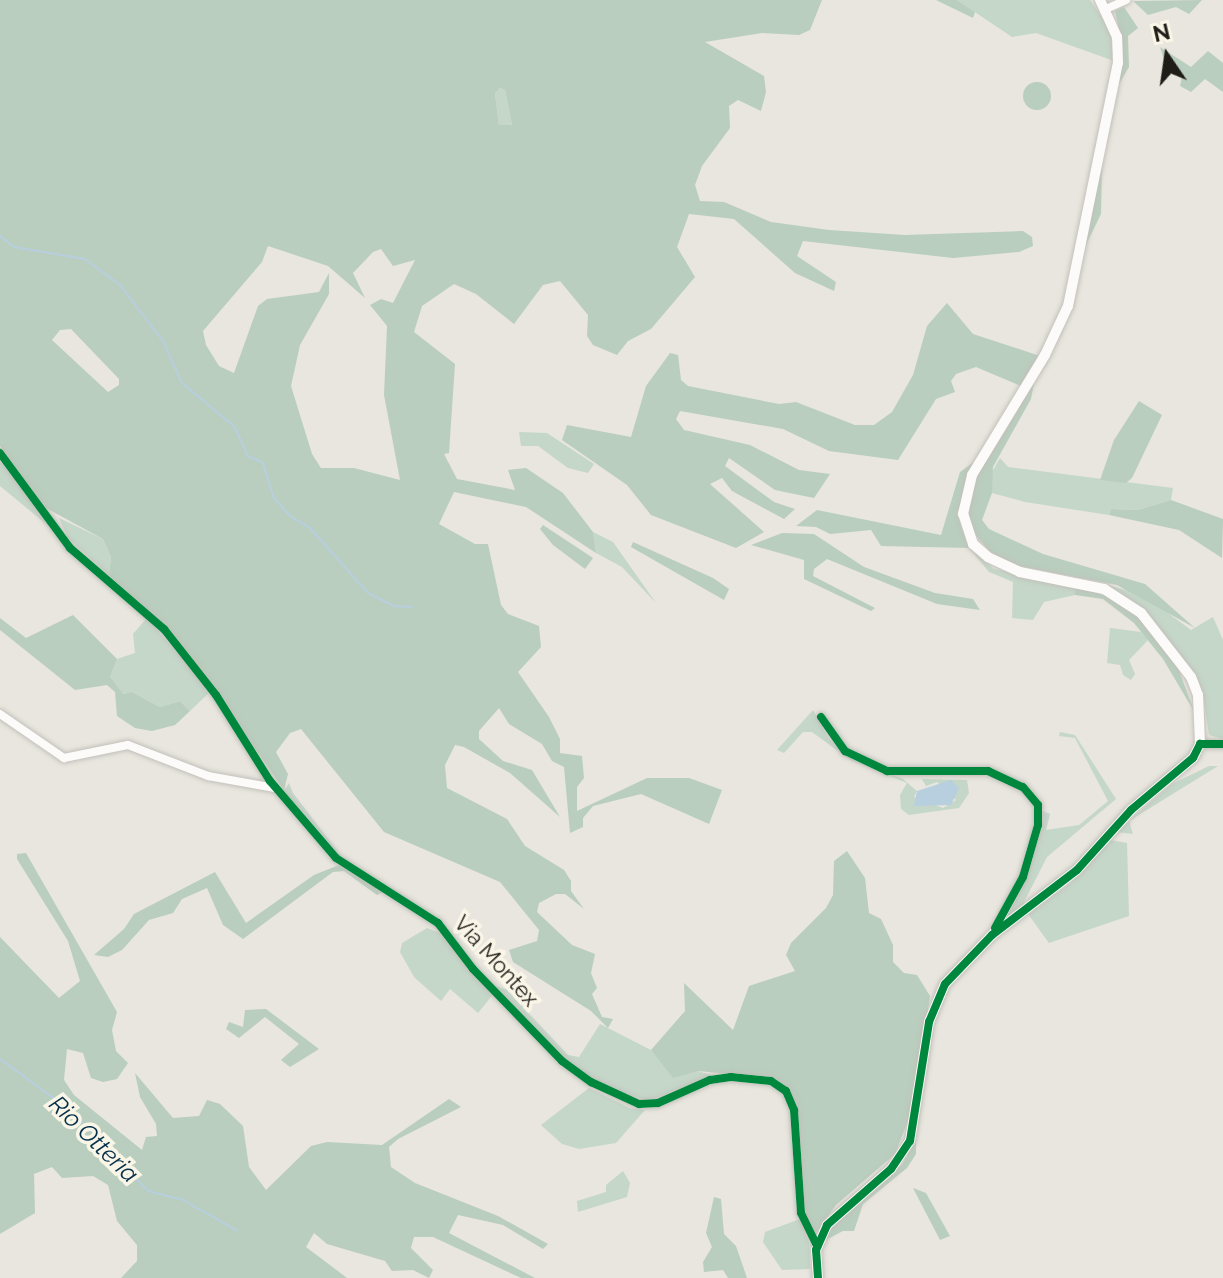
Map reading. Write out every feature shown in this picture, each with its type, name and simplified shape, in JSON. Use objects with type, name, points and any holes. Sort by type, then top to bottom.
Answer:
[{"type":"main road","points":[[818,1278],[817,1246],[831,1220],[891,1169],[910,1141],[933,1007],[955,970],[992,935],[1077,870],[1131,810],[1193,758],[1200,744],[1198,695],[1191,677],[1141,613],[1104,589],[1020,572],[988,557],[973,544],[963,514],[972,475],[1045,355],[1068,306],[1119,52],[1103,4]]},
{"type":"street","points":[[1103,4],[1126,0]]},
{"type":"street","name":"Via Montex","points":[[0,453],[70,548],[164,629],[216,695],[275,788],[336,858],[438,923],[473,969],[555,1054],[591,1082],[648,1105],[718,1078],[758,1078],[780,1086],[794,1110],[801,1213],[817,1246]]},
{"type":"street","points":[[0,714],[64,758],[128,745],[208,776],[275,788]]},
{"type":"street","points":[[821,717],[831,737],[866,763],[909,774],[988,771],[1023,787],[1038,805],[1038,825],[1023,877],[992,935]]},
{"type":"street","points":[[1200,744],[1223,744]]},
{"type":"green space","points":[[0,0],[822,0],[810,30],[799,35],[762,33],[705,42],[764,76],[766,92],[761,111],[738,100],[729,106],[730,128],[702,166],[695,185],[700,201],[724,202],[771,222],[829,230],[905,235],[1023,231],[1032,237],[1033,246],[1019,252],[953,258],[803,241],[797,256],[836,282],[834,291],[795,273],[734,219],[689,214],[677,247],[695,277],[651,329],[628,341],[617,355],[593,345],[587,336],[588,315],[560,281],[543,285],[514,324],[476,294],[454,284],[422,306],[414,332],[455,364],[449,453],[444,454],[457,479],[515,490],[508,470],[526,468],[563,493],[593,532],[596,553],[526,507],[454,492],[439,524],[475,544],[488,544],[501,605],[508,614],[539,626],[541,647],[518,672],[549,717],[560,739],[560,753],[582,756],[584,778],[577,787],[577,811],[647,778],[689,778],[722,790],[709,824],[641,794],[593,806],[583,818],[583,827],[570,833],[564,767],[552,761],[542,744],[509,724],[499,708],[479,731],[479,739],[503,761],[532,770],[560,817],[510,773],[464,747],[455,745],[445,765],[447,788],[507,819],[525,846],[564,870],[571,881],[571,891],[584,909],[565,894],[556,894],[539,903],[537,912],[572,945],[595,954],[591,973],[597,988],[592,994],[602,1017],[613,1019],[608,1028],[591,1011],[513,962],[509,950],[537,941],[539,930],[500,882],[384,832],[301,729],[290,733],[276,752],[288,774],[284,790],[187,651],[109,575],[111,557],[103,539],[46,508],[0,446]],"holes":[[[500,88],[505,90],[512,125],[499,125],[495,93]],[[268,246],[328,266],[365,298],[353,273],[373,252],[381,249],[393,266],[415,260],[393,303],[381,299],[370,305],[387,326],[384,395],[400,480],[354,468],[321,468],[312,454],[291,386],[300,345],[329,294],[329,273],[319,292],[267,299],[258,306],[234,373],[219,366],[206,345],[203,331],[262,262]],[[71,329],[119,379],[119,385],[108,392],[52,340],[60,330]]]},
{"type":"green space","points":[[936,0],[957,0],[975,12],[973,18]]},
{"type":"green space","points":[[957,0],[1090,0],[1110,29],[1114,61],[1036,33],[1012,37]]},
{"type":"green space","points":[[1202,0],[1189,14],[1176,7],[1148,15],[1133,1]]},
{"type":"green space","points":[[1124,7],[1138,28],[1128,36],[1129,67],[1119,84],[1123,48],[1115,11]]},
{"type":"green space","points":[[1160,47],[1191,67],[1208,51],[1223,63],[1223,92],[1205,79],[1191,92],[1180,86],[1182,77],[1165,63]]},
{"type":"green space","points":[[1037,82],[1047,86],[1051,96],[1047,106],[1037,110],[1027,106],[1023,96],[1027,86]]},
{"type":"green space","points":[[500,88],[505,90],[512,125],[499,126],[495,92]]},
{"type":"green space","points":[[1102,165],[1101,214],[1085,247]]},
{"type":"green space","points":[[947,303],[973,334],[1040,356],[1021,386],[976,367],[956,374],[951,381],[955,392],[936,399],[898,460],[829,451],[783,429],[680,411],[676,419],[684,430],[750,445],[799,470],[830,474],[814,498],[775,490],[729,458],[725,466],[774,502],[795,509],[784,519],[732,491],[722,478],[710,484],[764,532],[736,548],[651,515],[627,485],[562,440],[567,425],[631,437],[646,386],[670,353],[678,355],[681,380],[688,386],[779,404],[796,402],[855,425],[874,425],[892,412],[913,375],[927,326]]},
{"type":"green space","points":[[1034,383],[1031,399],[993,467],[992,493],[982,520],[989,529],[1043,554],[1145,584],[1195,628],[1117,585],[1019,566],[992,554],[973,532],[967,507],[974,481]]},
{"type":"green space","points":[[1139,401],[1162,415],[1132,478],[1126,483],[1100,480],[1114,440]]},
{"type":"green space","points":[[519,432],[547,433],[594,464],[588,473],[568,468],[538,446],[521,446]]},
{"type":"green space","points":[[1000,458],[1008,467],[1173,488],[1171,500],[1138,510],[1111,509],[1109,515],[1025,502],[992,493],[991,474]]},
{"type":"green space","points":[[0,462],[9,470],[52,529],[0,486]]},
{"type":"green space","points":[[974,462],[957,514],[969,548],[881,546],[871,530],[830,534],[816,527],[796,526],[817,510],[941,535],[960,472]]},
{"type":"green space","points":[[1171,500],[1223,519],[1222,558],[1179,530],[1109,515],[1111,509],[1138,510]]},
{"type":"green space","points":[[59,518],[103,539],[111,557],[109,575],[68,538]]},
{"type":"green space","points":[[543,525],[593,558],[585,569],[553,545],[540,529]]},
{"type":"green space","points":[[593,532],[613,542],[656,603],[622,567],[596,553]]},
{"type":"green space","points":[[782,533],[814,534],[864,567],[935,593],[973,599],[980,610],[937,604],[827,559],[814,569],[813,576],[875,608],[871,611],[804,579],[804,560],[751,545]]},
{"type":"green space","points":[[633,542],[713,578],[729,589],[724,600],[631,547]]},
{"type":"green space","points":[[969,548],[994,569],[1075,586],[1075,595],[1044,602],[1033,620],[1012,618],[1013,582],[989,572]]},
{"type":"green space","points":[[1099,583],[1142,594],[1191,630],[1213,617],[1223,640],[1223,739],[1209,735],[1203,695],[1183,658],[1140,607]]},
{"type":"green space","points":[[1075,586],[1118,600],[1135,614],[1176,663],[1195,713],[1163,659],[1134,623],[1103,599],[1075,595]]},
{"type":"green space","points":[[73,615],[117,659],[110,677],[123,694],[132,692],[160,707],[180,701],[190,711],[175,725],[152,731],[135,728],[117,716],[115,692],[107,685],[75,690],[0,630],[0,618],[26,638]]},
{"type":"green space","points":[[147,618],[210,692],[190,711],[180,701],[160,707],[132,692],[123,694],[113,684],[110,677],[117,659],[135,653],[133,634]]},
{"type":"green space","points":[[1110,628],[1141,632],[1148,640],[1129,660],[1135,674],[1131,680],[1123,675],[1120,665],[1107,663]]},
{"type":"green space","points":[[813,710],[828,738],[843,752],[903,779],[917,791],[914,797],[943,808],[956,800],[937,782],[926,786],[922,779],[967,780],[969,793],[959,808],[909,815],[901,809],[900,795],[907,783],[850,760],[812,732],[803,732],[784,753],[777,750]]},
{"type":"green space","points":[[1060,732],[1075,735],[1116,799],[1047,857],[1020,910],[1003,922],[1032,862],[1043,811],[1050,814],[1046,830],[1079,825],[1108,801],[1075,738],[1059,736]]},
{"type":"green space","points":[[1209,766],[1218,766],[1129,821],[1133,834],[1116,832],[1172,784]]},
{"type":"green space","points":[[289,783],[293,793],[342,857],[284,791]]},
{"type":"green space","points":[[1110,840],[1127,843],[1129,916],[1049,943],[1028,914],[1071,883]]},
{"type":"green space","points":[[847,851],[865,878],[869,913],[881,919],[893,945],[893,962],[904,973],[917,975],[930,996],[913,1108],[895,1154],[836,1205],[815,1234],[803,1208],[791,1092],[772,1078],[698,1071],[673,1078],[651,1050],[685,1011],[684,983],[733,1030],[749,986],[795,971],[786,955],[791,943],[826,908],[833,895],[834,861]]},
{"type":"green space","points":[[26,853],[117,1012],[112,1030],[116,1051],[128,1063],[117,1079],[103,1082],[91,1078],[83,1053],[67,1049],[64,1080],[74,1095],[142,1150],[146,1137],[157,1136],[156,1124],[140,1097],[135,1073],[173,1118],[199,1116],[207,1100],[220,1104],[243,1126],[249,1167],[266,1190],[311,1146],[327,1142],[382,1145],[449,1099],[461,1107],[398,1139],[389,1147],[391,1167],[415,1183],[498,1216],[548,1244],[543,1249],[503,1225],[458,1215],[449,1233],[535,1278],[521,1278],[433,1237],[414,1237],[411,1248],[433,1270],[429,1278],[413,1270],[392,1271],[385,1261],[327,1244],[314,1233],[306,1247],[347,1278],[121,1278],[137,1261],[137,1245],[117,1221],[108,1185],[93,1176],[62,1178],[52,1167],[34,1174],[35,1213],[0,1234],[0,937],[59,998],[80,981],[68,941],[17,859],[17,854]]},
{"type":"green space","points":[[339,865],[383,892],[377,895],[344,871],[333,872],[243,939],[223,925],[207,888],[182,899],[173,913],[149,920],[122,950],[108,957],[94,955],[124,929],[134,914],[215,872],[246,923],[314,875]]},
{"type":"green space","points":[[427,928],[445,935],[468,970],[494,993],[478,1013],[450,989],[441,1001],[414,977],[400,952],[402,943]]},
{"type":"green space","points":[[495,986],[506,989],[568,1055],[579,1057],[600,1024],[651,1050],[673,1077],[698,1071],[711,1075],[649,1101],[606,1087],[567,1061]]},
{"type":"green space","points":[[266,1009],[319,1049],[290,1067],[281,1060],[299,1044],[265,1017],[239,1038],[226,1029],[229,1022],[243,1027],[245,1010]]},
{"type":"green space","points":[[589,1088],[630,1108],[645,1110],[616,1143],[579,1149],[562,1144],[541,1125]]},
{"type":"green space","points":[[916,1140],[916,1154],[907,1168],[863,1204],[854,1231],[843,1231],[824,1241],[836,1220],[902,1165]]},
{"type":"green space","points":[[623,1171],[630,1183],[627,1197],[578,1212],[577,1201],[606,1192],[606,1185]]},
{"type":"green space","points":[[913,1188],[926,1193],[950,1236],[940,1240]]},
{"type":"green space","points":[[714,1197],[721,1199],[724,1234],[736,1246],[747,1278],[728,1278],[723,1270],[704,1272],[703,1262],[712,1247],[706,1233]]},
{"type":"green space","points":[[800,1219],[809,1243],[810,1269],[782,1270],[763,1242],[765,1232]]},
{"type":"water","points":[[951,780],[959,788],[951,805],[914,806],[917,791]]},
{"type":"waterway","points":[[0,236],[14,247],[85,259],[120,285],[163,341],[182,383],[234,426],[248,456],[263,463],[274,498],[290,516],[310,528],[368,593],[393,606],[412,607]]},
{"type":"waterway","name":"Rio Otteria","points":[[0,1059],[74,1113],[148,1191],[181,1199],[236,1230]]},
{"type":"cycle path","points":[[0,453],[70,548],[164,629],[216,695],[270,781],[336,858],[438,923],[473,969],[562,1061],[591,1082],[639,1104],[658,1103],[710,1080],[731,1077],[771,1081],[786,1091],[794,1110],[801,1213],[817,1246]]},
{"type":"cycle path","points":[[821,717],[845,751],[887,771],[988,771],[1023,787],[1038,805],[1038,825],[1023,877],[995,928]]},
{"type":"cycle path","points":[[818,1278],[816,1250],[827,1225],[891,1169],[910,1141],[929,1022],[945,984],[992,935],[1077,870],[1131,810],[1193,758],[1200,744],[1223,744]]}]
